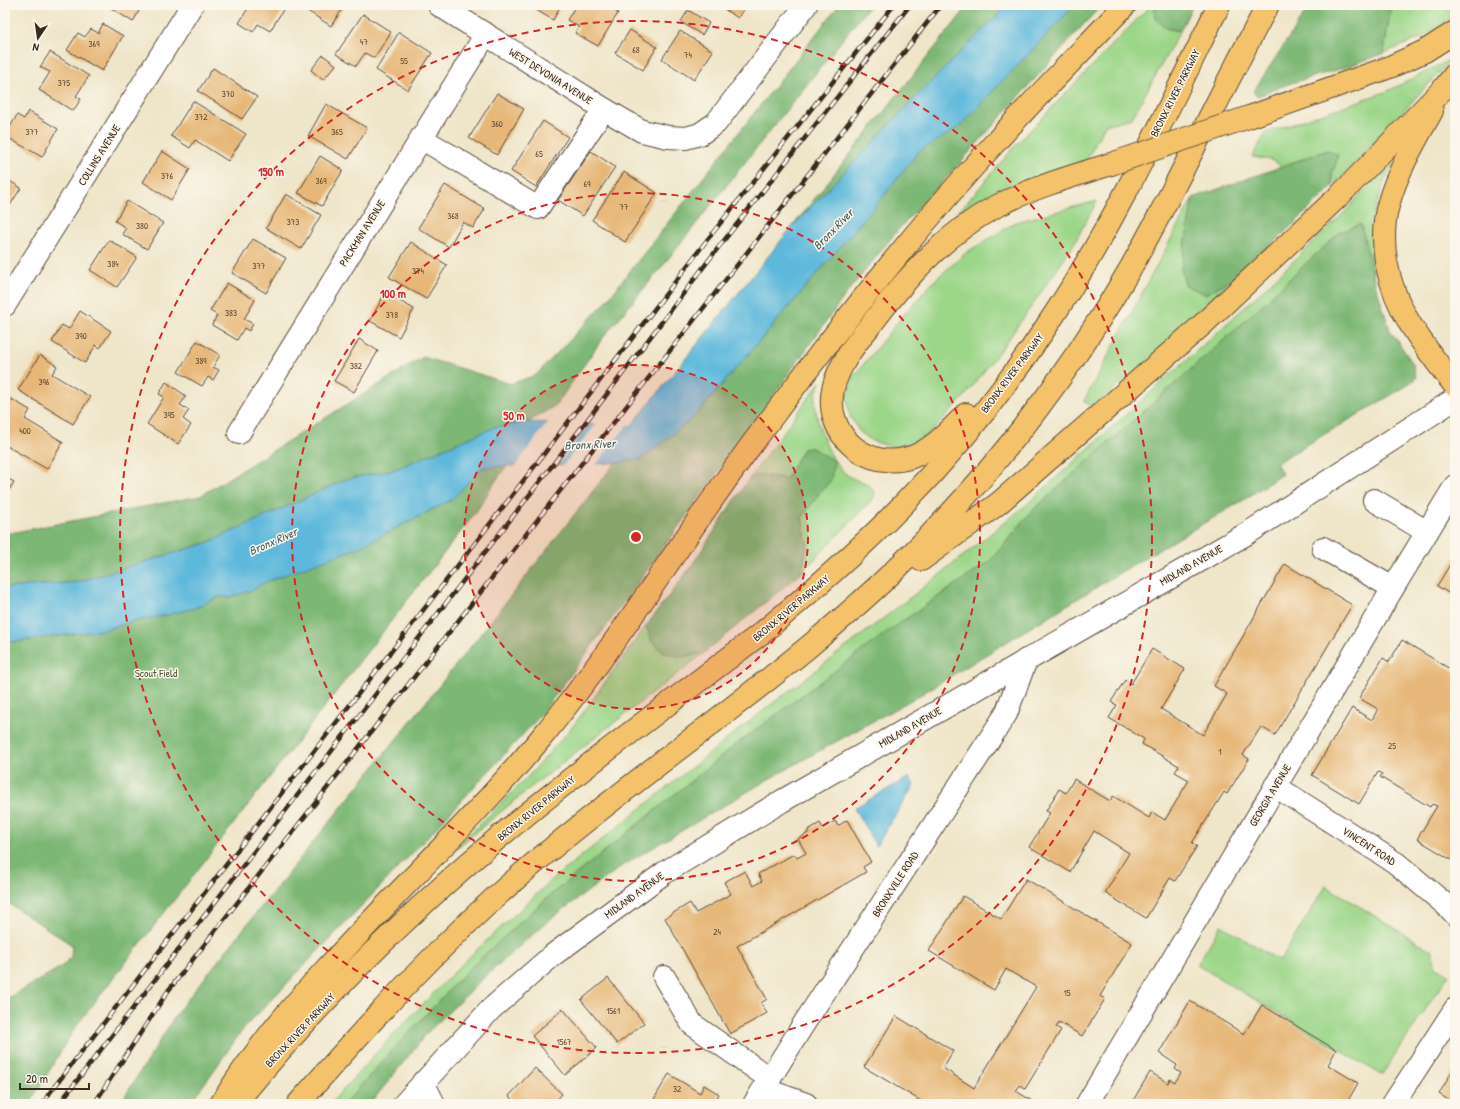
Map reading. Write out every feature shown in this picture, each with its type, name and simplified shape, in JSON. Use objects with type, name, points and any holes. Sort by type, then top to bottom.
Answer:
[{"type":"highway","points":[[221,1104],[237,1077],[261,1044],[309,988],[525,757],[577,694],[764,427],[899,254],[993,145],[1125,5]]},
{"type":"highway","name":"BRONX RIVER PARKWAY","points":[[235,1104],[260,1073],[316,1012],[373,953],[436,892],[537,807],[763,632],[856,551],[886,522],[940,464],[1020,364],[1044,330],[1090,256],[1128,187],[1219,5]]},
{"type":"highway","points":[[846,616],[905,560],[959,504],[1038,408],[1080,349],[1108,305],[1152,229],[1267,10]]},
{"type":"highway","points":[[1020,364],[939,440],[922,453],[912,457],[892,460],[864,454],[855,449],[842,434],[834,417],[832,408],[834,387],[836,378],[845,359],[895,294],[933,253],[968,225],[995,207],[1034,190],[1084,172],[1249,117],[1390,67],[1425,51],[1455,32]]},
{"type":"highway","points":[[298,1104],[414,978],[508,885],[567,836],[784,667],[846,616],[999,502],[1180,344],[1331,203],[1449,81]]},
{"type":"highway","points":[[1449,81],[1395,183],[1388,203],[1384,236],[1388,271],[1400,307],[1422,342],[1455,386]]},
{"type":"street","name":"COLLINS AVENUE","points":[[5,305],[192,5]]},
{"type":"street","name":"WEST DEVONIA AVENUE","points":[[439,5],[465,12],[486,34],[604,109],[642,131],[668,137],[686,138],[700,134],[716,123],[806,5]]},
{"type":"street","name":"PACKMAN AVENUE","points":[[239,433],[486,34]]},
{"type":"street","points":[[421,138],[538,208],[604,109]]},
{"type":"street","name":"MIDLAND AVENUE","points":[[404,1104],[496,1004],[553,956],[664,873],[782,801],[1248,533],[1455,399]]},
{"type":"street","name":"GEORGIA AVENUE","points":[[1087,1104],[1455,486]]},
{"type":"street","points":[[1374,500],[1427,532]]},
{"type":"street","points":[[1323,548],[1393,588]]},
{"type":"street","name":"BRONXVILLE ROAD","points":[[763,1091],[1006,714],[1026,660]]},
{"type":"street","name":"VINCENT ROAD","points":[[1275,786],[1396,863],[1455,914]]},
{"type":"street","points":[[664,977],[692,1024],[763,1091],[806,1104]]},
{"type":"street","points":[[1393,1104],[1455,1009]]},
{"type":"street","points":[[423,1082],[434,1104]]},
{"type":"green space","points":[[839,5],[870,5],[661,268],[605,335],[556,405],[528,422],[495,427],[393,470],[347,479],[207,543],[78,582],[5,588],[5,534],[200,496],[423,357],[511,384],[536,375],[605,303]]},
{"type":"green space","points":[[969,5],[1008,5],[919,94],[792,227]]},
{"type":"green space","points":[[1075,5],[1102,5],[898,230],[846,294],[625,601],[539,717],[423,842],[244,1028],[190,1104],[120,1104],[179,1010],[476,640],[615,463],[640,460],[696,415],[881,199],[918,152],[958,128]]},
{"type":"green space","points":[[1151,5],[1155,5],[1155,18],[1165,28],[1180,31],[1132,118],[1105,125],[1085,163],[945,228],[1016,145]]},
{"type":"green space","points":[[1155,5],[1193,5],[1180,31],[1165,28],[1155,18]]},
{"type":"green space","points":[[1310,5],[1391,5],[1384,53],[1347,67],[1288,84],[1258,96],[1253,92]]},
{"type":"green space","points":[[1391,5],[1455,5],[1455,16],[1423,37],[1384,53]]},
{"type":"green space","points":[[1453,58],[1332,187],[1332,171],[1335,167],[1328,150],[1282,166],[1271,160],[1252,157],[1266,133],[1388,91]]},
{"type":"green space","points":[[1328,150],[1338,155],[1335,167],[1332,171],[1332,187],[1283,234],[1234,278],[1205,294],[1185,285],[1181,269],[1193,198]]},
{"type":"green space","points":[[1390,160],[1394,163],[1379,196],[1371,237],[1374,280],[1361,225],[1340,232],[1234,331],[1032,511],[990,561],[887,632],[737,744],[547,898],[469,969],[387,1056],[345,1104],[330,1104],[389,1039],[467,959],[554,878],[750,721],[937,577],[1026,505],[1244,308],[1346,211]]},
{"type":"green space","points":[[1193,198],[1181,269],[1205,294],[1234,278],[1138,370],[1091,407],[1084,401]]},
{"type":"green space","points":[[1097,201],[1071,249],[1010,337],[965,396],[929,434],[913,443],[892,447],[872,441],[859,431],[850,416],[847,397],[854,376],[906,312],[936,279],[967,252],[1016,222]]},
{"type":"green space","points":[[1361,224],[1374,280],[1390,330],[1413,364],[1416,378],[1405,387],[1276,463],[1282,474],[1247,498],[1131,566],[920,695],[769,779],[622,866],[548,921],[490,972],[426,1034],[370,1104],[345,1104],[387,1056],[469,969],[547,898],[737,744],[887,632],[990,561],[1032,511],[1234,331],[1340,232]]},
{"type":"green space","points":[[820,382],[815,398],[818,420],[825,443],[843,471],[850,477],[867,484],[875,493],[873,499],[801,573],[807,545],[802,518],[820,492],[831,480],[812,448],[803,449],[786,479],[762,475],[751,477]]},
{"type":"green space","points":[[812,448],[834,461],[831,480],[820,492],[802,518],[807,545],[801,573],[704,653],[682,657],[665,653],[652,642],[646,626],[690,568],[750,477],[762,475],[786,479],[803,449]]},
{"type":"green space","name":"Scout Field","points":[[507,466],[476,512],[77,1025],[29,1104],[5,1104],[5,1000],[61,967],[71,957],[72,945],[5,901],[5,643],[103,630],[195,608],[218,597],[230,597],[251,591],[262,583],[359,547],[451,500],[482,468]]},
{"type":"green space","points":[[646,626],[652,642],[682,657],[704,653],[531,787],[447,856],[526,779],[574,725]]},
{"type":"green space","points":[[1326,886],[1432,951],[1435,966],[1449,974],[1382,1075],[1197,965],[1221,925],[1280,961]]},
{"type":"water","name":"Bronx River","points":[[1008,5],[1075,5],[958,128],[918,152],[881,199],[696,415],[640,460],[597,464],[482,468],[451,500],[359,547],[263,583],[251,591],[230,597],[218,597],[195,608],[103,630],[5,643],[5,588],[78,582],[207,543],[347,479],[393,470],[495,427],[528,422],[631,426],[792,227],[919,94]]},
{"type":"water","points":[[909,777],[914,785],[876,846],[854,808]]},
{"type":"pier","points":[[548,422],[589,423],[556,467],[514,468]]},
{"type":"pier","points":[[597,423],[628,424],[595,466],[562,467]]},
{"type":"building","points":[[106,5],[142,5],[133,22]]},
{"type":"building","points":[[250,5],[286,5],[270,31],[258,24],[253,32],[239,23]]},
{"type":"building","points":[[309,5],[345,5],[331,26],[306,10]]},
{"type":"building","points":[[528,5],[561,5],[553,20]]},
{"type":"building","points":[[576,5],[605,5],[618,13],[598,46],[575,33],[579,27],[567,20]]},
{"type":"building","points":[[718,5],[746,5],[738,18]]},
{"type":"building","points":[[688,10],[709,23],[702,35],[681,22]]},
{"type":"building","points":[[363,14],[391,32],[374,58],[365,53],[356,66],[336,54]]},
{"type":"building","points":[[103,24],[123,36],[102,71],[67,50],[78,33],[85,37],[91,29],[98,33]]},
{"type":"building","points":[[630,30],[657,47],[643,70],[615,53]]},
{"type":"building","points":[[680,31],[713,51],[694,80],[662,59]]},
{"type":"building","points":[[399,32],[432,53],[408,90],[376,70]]},
{"type":"building","points":[[50,52],[89,76],[76,96],[81,99],[73,111],[39,90],[50,72],[40,67]]},
{"type":"building","points":[[323,55],[336,65],[323,80],[311,70]]},
{"type":"building","points":[[213,68],[257,97],[242,119],[198,91]]},
{"type":"building","points":[[497,93],[524,109],[497,155],[469,138]]},
{"type":"building","points":[[193,101],[246,134],[228,161],[195,140],[190,148],[171,136]]},
{"type":"building","points":[[326,104],[367,128],[348,159],[308,136]]},
{"type":"building","points":[[28,111],[58,129],[42,157],[5,136],[17,115],[24,119]]},
{"type":"building","points":[[543,121],[568,137],[536,187],[511,171]]},
{"type":"building","points":[[162,151],[190,169],[171,200],[143,182]]},
{"type":"building","points":[[591,151],[615,167],[583,216],[558,200]]},
{"type":"building","points":[[320,156],[343,170],[322,206],[298,193]]},
{"type":"building","points":[[624,172],[657,193],[625,242],[592,220]]},
{"type":"building","points":[[5,178],[21,188],[5,213]]},
{"type":"building","points":[[445,185],[485,209],[473,228],[463,222],[449,247],[418,228]]},
{"type":"building","points":[[286,194],[321,215],[301,249],[266,228]]},
{"type":"building","points":[[127,201],[163,223],[147,249],[122,234],[126,228],[115,221]]},
{"type":"building","points":[[253,239],[286,258],[266,293],[232,273]]},
{"type":"building","points":[[109,240],[137,257],[117,287],[90,270]]},
{"type":"building","points":[[411,242],[447,265],[426,299],[389,277]]},
{"type":"building","points":[[227,283],[255,300],[244,319],[253,324],[249,331],[244,328],[237,340],[212,325],[217,315],[210,311]]},
{"type":"building","points":[[385,293],[414,309],[399,337],[370,321]]},
{"type":"building","points":[[80,311],[111,331],[100,348],[96,345],[85,363],[52,342],[62,325],[69,329]]},
{"type":"building","points":[[359,339],[378,351],[354,392],[334,381]]},
{"type":"building","points":[[197,341],[220,355],[213,367],[219,370],[213,380],[208,377],[202,386],[178,372]]},
{"type":"building","points":[[40,355],[57,366],[52,374],[90,397],[73,424],[18,390]]},
{"type":"building","points":[[166,382],[186,396],[180,405],[189,410],[183,419],[191,425],[178,444],[147,424],[164,397],[159,394]]},
{"type":"building","points":[[11,399],[30,410],[25,419],[63,442],[47,469],[5,445],[5,410]]},
{"type":"building","points":[[5,477],[14,482],[5,496]]},
{"type":"building","points":[[1455,556],[1455,597],[1437,586]]},
{"type":"building","points":[[1285,564],[1352,605],[1275,735],[1261,727],[1243,755],[1249,759],[1227,794],[1224,792],[1192,843],[1197,846],[1175,881],[1170,878],[1146,918],[1105,893],[1129,853],[1094,831],[1070,872],[1029,847],[1050,813],[1046,811],[1059,789],[1066,793],[1074,779],[1110,801],[1113,796],[1149,818],[1152,812],[1165,820],[1189,780],[1175,772],[1179,766],[1142,744],[1144,739],[1109,718],[1117,705],[1111,702],[1125,680],[1131,684],[1152,649],[1185,669],[1161,709],[1203,735],[1227,694],[1214,686]]},
{"type":"building","points":[[1402,640],[1455,672],[1455,862],[1417,839],[1437,806],[1432,804],[1430,807],[1380,777],[1382,774],[1378,772],[1359,804],[1312,775],[1352,708],[1372,720],[1378,709],[1359,698],[1383,658],[1389,662]]},
{"type":"building","points":[[847,820],[871,862],[863,867],[866,872],[737,946],[767,999],[761,1003],[767,1013],[730,1034],[665,918],[690,903],[696,913],[731,894],[724,882],[745,871],[753,886],[762,881],[758,874],[794,854],[797,858],[806,853],[798,839],[808,833],[808,830],[820,823],[823,828],[835,821],[838,826]]},
{"type":"building","points":[[1026,879],[1132,943],[1100,996],[1105,999],[1082,1036],[1059,1022],[1056,1027],[1061,1030],[1025,1089],[1020,1085],[1016,1091],[1037,1104],[926,1104],[864,1067],[896,1016],[953,1051],[943,1068],[974,1088],[1036,987],[1006,969],[994,990],[929,951],[963,896],[1001,919]]},
{"type":"building","points":[[608,978],[644,1023],[617,1044],[581,1000]]},
{"type":"building","points":[[1190,1001],[1244,1034],[1262,1005],[1336,1050],[1328,1065],[1358,1083],[1346,1104],[1131,1104],[1150,1072],[1168,1083],[1170,1079],[1175,1082],[1181,1073],[1175,1069],[1177,1065],[1159,1053]]},
{"type":"building","points":[[563,1009],[597,1048],[565,1075],[532,1036]]},
{"type":"building","points":[[1455,1066],[1455,1104],[1439,1094]]},
{"type":"building","points":[[535,1068],[562,1094],[553,1104],[518,1104],[509,1096]]},
{"type":"building","points":[[669,1074],[700,1093],[704,1085],[719,1094],[713,1104],[663,1104],[654,1099]]},
{"type":"railway","points":[[43,1104],[48,1095],[527,476],[707,240],[894,5]]},
{"type":"railway","points":[[59,1104],[585,423],[718,248],[910,5]]},
{"type":"railway","points":[[94,1104],[168,991],[941,5]]}]
